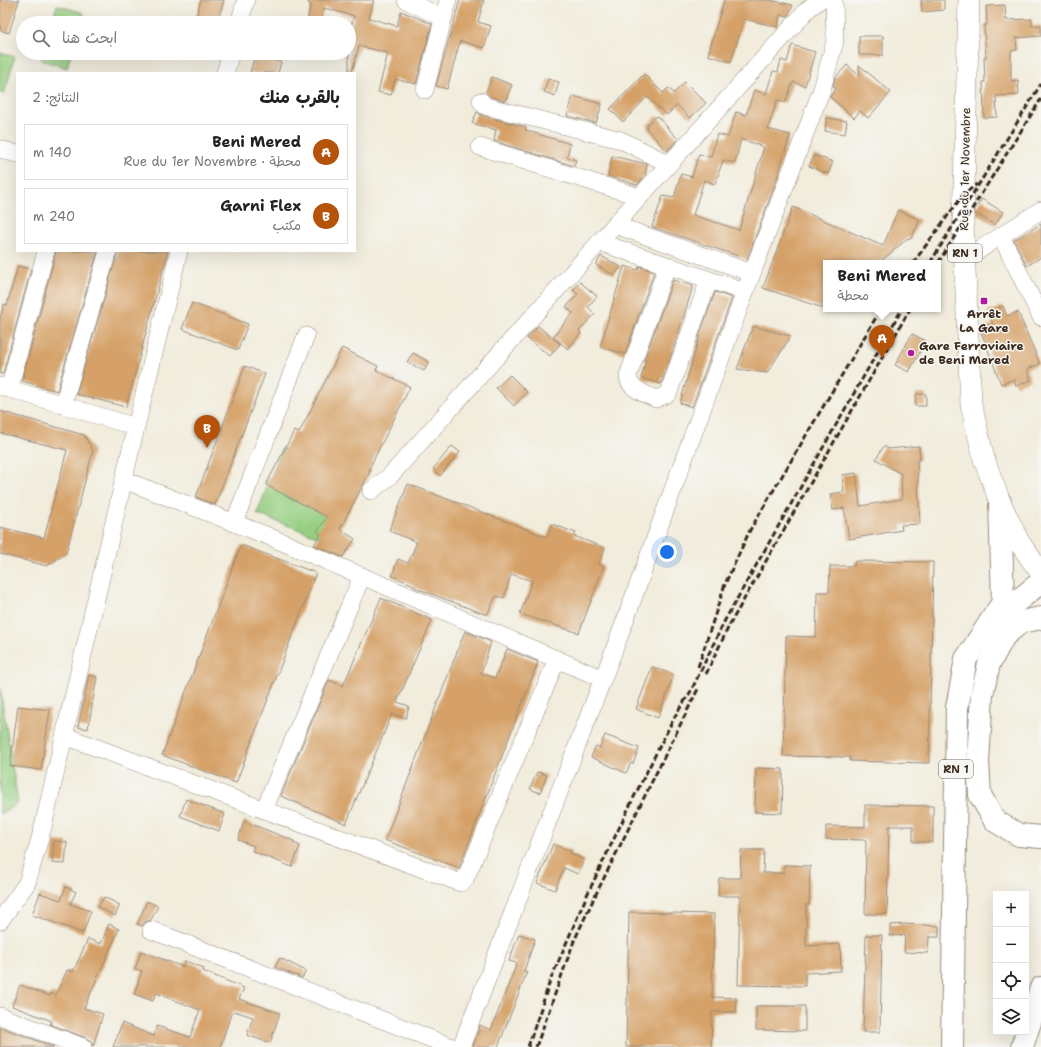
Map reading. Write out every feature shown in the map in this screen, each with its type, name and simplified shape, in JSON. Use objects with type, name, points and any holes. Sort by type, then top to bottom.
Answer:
[{"type":"highway","name":"RN 1","points":[[952,1047],[957,708],[966,660],[1003,602],[1000,502]]},
{"type":"highway","points":[[990,623],[1041,582]]},
{"type":"highway","points":[[1041,610],[1031,620],[1004,636],[989,664],[982,694],[978,762],[980,795],[995,821],[1019,835],[1041,837]]},
{"type":"highway","points":[[1022,1047],[1041,988]]},
{"type":"main road","name":"Rue du 1er Novembre","points":[[969,0],[963,195],[971,404],[984,459],[1000,502]]},
{"type":"main road","name":"RN 1","points":[[1000,502],[1019,542],[1041,573]]},
{"type":"street","points":[[241,16],[246,0]]},
{"type":"street","points":[[406,0],[443,18]]},
{"type":"street","points":[[425,90],[448,0]]},
{"type":"street","points":[[371,491],[390,476],[808,9],[820,0]]},
{"type":"street","points":[[461,1047],[603,679],[752,273],[822,89],[835,42],[834,0]]},
{"type":"street","points":[[225,72],[229,60]]},
{"type":"street","points":[[481,101],[485,106],[621,140],[669,164]]},
{"type":"street","points":[[480,147],[640,196]]},
{"type":"street","points":[[0,149],[16,154]]},
{"type":"street","points":[[965,259],[1041,210]]},
{"type":"street","points":[[615,225],[752,273]]},
{"type":"street","points":[[1001,236],[1041,317]]},
{"type":"street","points":[[599,242],[745,292]]},
{"type":"street","points":[[46,252],[5,387],[136,427]]},
{"type":"street","points":[[63,405],[108,252]]},
{"type":"street","points":[[0,921],[27,883],[65,736],[136,427],[179,252]]},
{"type":"street","points":[[667,266],[628,376],[628,381],[631,386],[656,399],[668,394],[709,280]]},
{"type":"street","points":[[234,523],[306,336]]},
{"type":"street","points":[[124,480],[234,523],[362,576],[603,679]]},
{"type":"street","points":[[264,810],[362,576]]},
{"type":"street","points":[[65,736],[460,883],[465,879],[557,659]]},
{"type":"street","points":[[151,930],[452,1047]]},
{"type":"street","points":[[0,1016],[83,1047]]},
{"type":"green space","points":[[57,5],[84,13],[83,16],[54,16]]},
{"type":"green space","points":[[0,53],[15,57],[4,94],[0,93]]},
{"type":"green space","points":[[41,60],[69,60],[67,68]]},
{"type":"green space","points":[[282,448],[355,475],[330,541],[257,514]]},
{"type":"green space","points":[[0,687],[18,803],[0,814]]},
{"type":"building","points":[[0,0],[19,0],[9,33],[0,30]]},
{"type":"building","points":[[201,0],[224,0],[219,16],[196,16]]},
{"type":"building","points":[[309,0],[374,0],[369,18],[397,26],[401,11],[432,24],[416,84],[395,79],[391,95],[378,92],[388,53],[359,46],[356,57],[356,16],[324,8],[322,16],[308,16],[311,4],[308,3]]},
{"type":"building","points":[[460,0],[484,0],[478,22],[491,26],[484,48],[460,41],[447,89],[436,86]]},
{"type":"building","points":[[724,0],[770,0],[793,5],[788,17],[780,15],[778,27],[744,19],[731,62],[708,55]]},
{"type":"building","points":[[921,0],[944,0],[944,10],[922,12]]},
{"type":"building","points":[[1005,5],[1006,20],[1032,19],[1032,26],[1041,25],[1041,36],[1016,38],[1017,50],[1011,51],[1011,81],[1018,80],[1019,95],[996,96],[997,117],[984,118],[983,82],[985,82],[984,57],[986,57],[984,25],[987,25],[986,6]]},
{"type":"building","points":[[859,36],[883,36],[883,55],[859,55]]},
{"type":"building","points":[[792,45],[815,52],[805,86],[793,82],[785,103],[777,100],[768,129],[790,135],[776,182],[747,259],[652,227],[663,196],[674,198],[681,174],[692,177],[699,154],[711,157],[717,134],[728,137],[736,112],[746,115],[754,90],[766,94],[773,71],[778,72],[781,60],[787,62]],"holes":[[[741,139],[764,147],[739,230],[693,215],[704,180],[715,184],[723,160],[735,163]]]},
{"type":"building","points":[[254,60],[274,60],[281,62],[278,72],[250,72]]},
{"type":"building","points":[[349,60],[355,60],[352,72],[349,71]]},
{"type":"building","points":[[847,65],[860,76],[859,65],[891,92],[868,118],[860,111],[854,118],[830,97],[836,89],[833,86],[835,78]]},
{"type":"building","points":[[644,74],[663,93],[668,88],[674,93],[685,82],[706,103],[690,118],[677,105],[667,115],[647,97],[623,122],[610,109]]},
{"type":"building","points":[[492,77],[512,85],[505,101],[491,97],[486,92]]},
{"type":"building","points":[[548,79],[559,82],[555,96],[544,92]]},
{"type":"building","points":[[573,96],[602,104],[596,123],[567,116]]},
{"type":"building","points":[[477,112],[483,116],[526,127],[525,130],[570,144],[567,157],[576,160],[574,166],[494,141],[496,130],[472,123]]},
{"type":"building","points":[[657,116],[678,139],[667,151],[647,129],[647,125]]},
{"type":"building","points":[[827,118],[847,121],[845,134],[825,131]]},
{"type":"building","points":[[814,155],[833,162],[828,174],[809,166]]},
{"type":"building","points":[[612,156],[647,164],[645,176],[637,185],[608,176]]},
{"type":"building","points":[[982,199],[1003,212],[995,225],[975,213],[975,209]]},
{"type":"building","points":[[793,207],[883,246],[898,210],[920,220],[911,239],[908,238],[882,260],[823,260],[823,308],[763,288]]},
{"type":"building","points":[[1041,224],[1041,257],[1027,266],[1014,240]]},
{"type":"building","points":[[56,252],[98,252],[57,391],[22,381]]},
{"type":"building","points":[[118,252],[168,252],[126,407],[76,394]]},
{"type":"building","points":[[601,256],[621,267],[614,275],[596,265]]},
{"type":"building","points":[[18,266],[31,269],[3,374],[0,374],[0,318],[4,304],[7,305]]},
{"type":"building","points":[[624,266],[638,270],[639,266],[654,272],[625,354],[600,347]]},
{"type":"building","points":[[673,280],[693,286],[661,384],[641,378],[646,360],[644,360]]},
{"type":"building","points":[[580,282],[597,296],[588,307],[595,314],[579,331],[581,333],[568,349],[553,337],[573,313],[566,307],[578,294],[573,290]]},
{"type":"building","points":[[715,292],[732,298],[692,407],[680,403],[701,331]]},
{"type":"building","points":[[192,303],[248,324],[238,350],[182,329]]},
{"type":"building","points":[[1003,306],[1007,316],[1018,312],[1040,364],[1027,369],[1031,380],[1016,386],[1014,379],[1001,384],[980,329],[993,324],[988,312]]},
{"type":"building","points":[[538,326],[560,344],[550,356],[527,338]]},
{"type":"building","points":[[753,326],[791,336],[767,373],[737,369]]},
{"type":"building","name":"Gare Ferroviaire de Beni Mered","points":[[912,334],[926,341],[909,372],[895,365]]},
{"type":"building","points":[[342,348],[378,366],[376,370],[410,387],[369,469],[371,470],[340,529],[355,539],[343,557],[314,545],[321,534],[317,532],[327,517],[266,485],[294,431],[299,433]]},
{"type":"building","points":[[413,353],[429,362],[424,371],[407,362]]},
{"type":"building","points":[[245,366],[265,374],[215,505],[196,497]]},
{"type":"building","points":[[510,375],[527,392],[514,406],[496,388]]},
{"type":"building","points":[[916,394],[926,394],[926,406],[915,406]]},
{"type":"building","points":[[0,411],[84,435],[93,451],[66,553],[47,566],[0,554],[0,527],[44,538],[67,450],[0,433]]},
{"type":"building","points":[[452,446],[460,452],[440,476],[433,469]]},
{"type":"building","points":[[884,446],[889,449],[919,446],[920,460],[917,460],[920,524],[901,525],[902,530],[849,539],[844,508],[833,510],[830,494],[844,492],[842,475],[856,473],[860,506],[902,499],[901,474],[876,459]]},
{"type":"building","points":[[408,484],[547,537],[552,524],[576,533],[574,536],[605,548],[599,564],[604,566],[579,633],[520,614],[532,581],[511,574],[504,598],[496,596],[487,615],[421,590],[414,587],[414,585],[392,576],[398,559],[408,563],[417,542],[389,531]]},
{"type":"building","points":[[241,545],[316,573],[236,783],[162,755]]},
{"type":"building","points":[[855,561],[933,562],[929,763],[850,761],[850,757],[783,756],[786,636],[816,637],[817,592],[829,592],[830,566],[854,566]]},
{"type":"building","points":[[381,598],[432,620],[397,702],[409,706],[406,718],[392,714],[346,824],[281,796],[329,680],[343,686]]},
{"type":"building","points":[[465,631],[491,642],[481,673],[495,678],[507,649],[538,662],[459,868],[385,840]]},
{"type":"building","points":[[652,667],[674,675],[658,718],[636,709]]},
{"type":"building","points":[[89,675],[97,677],[88,729],[78,727]]},
{"type":"building","points":[[18,706],[50,710],[41,770],[10,766]]},
{"type":"building","points":[[605,735],[639,748],[633,764],[631,763],[626,773],[591,757],[596,746],[600,748]]},
{"type":"building","points":[[756,768],[783,769],[782,813],[755,812]]},
{"type":"building","points":[[537,772],[547,775],[540,793],[530,789]]},
{"type":"building","points":[[186,799],[225,814],[219,831],[180,816]]},
{"type":"building","points":[[865,805],[933,806],[933,842],[913,842],[913,826],[889,826],[887,914],[865,914],[866,840],[826,839],[826,826],[865,827]]},
{"type":"building","points":[[244,821],[294,841],[294,843],[300,846],[292,867],[252,851],[254,846],[238,840]]},
{"type":"building","points":[[54,841],[67,842],[65,864],[52,863]]},
{"type":"building","points":[[553,844],[571,851],[570,853],[584,860],[578,874],[564,868],[555,890],[537,883]]},
{"type":"building","points":[[741,850],[764,850],[763,873],[784,873],[784,865],[810,866],[809,905],[806,905],[806,946],[840,944],[841,971],[805,973],[805,986],[738,985],[740,896],[718,896],[719,878],[740,878]]},
{"type":"building","points":[[66,887],[76,892],[70,904],[91,911],[83,933],[32,915],[40,893],[61,900]]},
{"type":"building","points":[[104,897],[120,905],[115,916],[98,907]]},
{"type":"building","points":[[147,901],[158,906],[151,920],[145,922],[142,926],[137,924]]},
{"type":"building","points":[[629,912],[714,914],[712,997],[736,998],[736,1012],[712,1012],[711,1047],[626,1047]]},
{"type":"building","points":[[109,924],[119,929],[84,1008],[103,1014],[93,1046],[91,1041],[86,1038],[50,1024],[52,1021],[12,1006],[20,985],[50,996],[51,993],[56,995],[67,970],[73,972],[88,939],[101,944]]},
{"type":"building","points":[[905,924],[939,926],[939,937],[929,937],[928,953],[904,952],[905,935],[890,936],[890,925]]},
{"type":"building","points":[[519,934],[535,939],[524,971],[527,972],[498,1047],[473,1047],[480,1025],[491,1030],[517,963],[509,961]]},
{"type":"building","points":[[866,935],[882,935],[880,1032],[863,1032]]},
{"type":"building","points":[[141,951],[183,967],[185,961],[204,968],[203,971],[244,988],[239,999],[280,1013],[270,1043],[247,1035],[253,1017],[234,1011],[231,1014],[220,1047],[113,1047],[122,1023],[154,1036],[157,1026],[190,1037],[200,1010],[156,993],[153,1001],[134,994],[142,971],[135,969]]},
{"type":"building","points":[[280,958],[306,971],[302,978],[275,967]]},
{"type":"building","points":[[756,1006],[805,1006],[805,1031],[756,1030]]},
{"type":"building","points":[[0,1027],[54,1047],[0,1047]]},
{"type":"railway","points":[[932,260],[1041,84]]},
{"type":"railway","points":[[940,260],[1041,99]]},
{"type":"railway","points":[[915,260],[963,195],[977,184]]},
{"type":"railway","points":[[698,667],[725,584],[750,530],[879,312]]},
{"type":"railway","points":[[528,1047],[550,981],[587,895],[675,716],[691,691],[725,620],[900,312]]},
{"type":"railway","points":[[706,674],[730,624],[908,312]]},
{"type":"railway","points":[[536,1047],[574,941],[699,687]]},
{"type":"place","name":"Arrêt La Gare","points":[[984,301]]},
{"type":"place","name":"Gare Ferroviaire de Beni Mered","points":[[911,353]]},
{"type":"place","name":"Beni Mered","points":[[882,358]]},
{"type":"place","name":"Garni Flex","points":[[207,448]]}]
